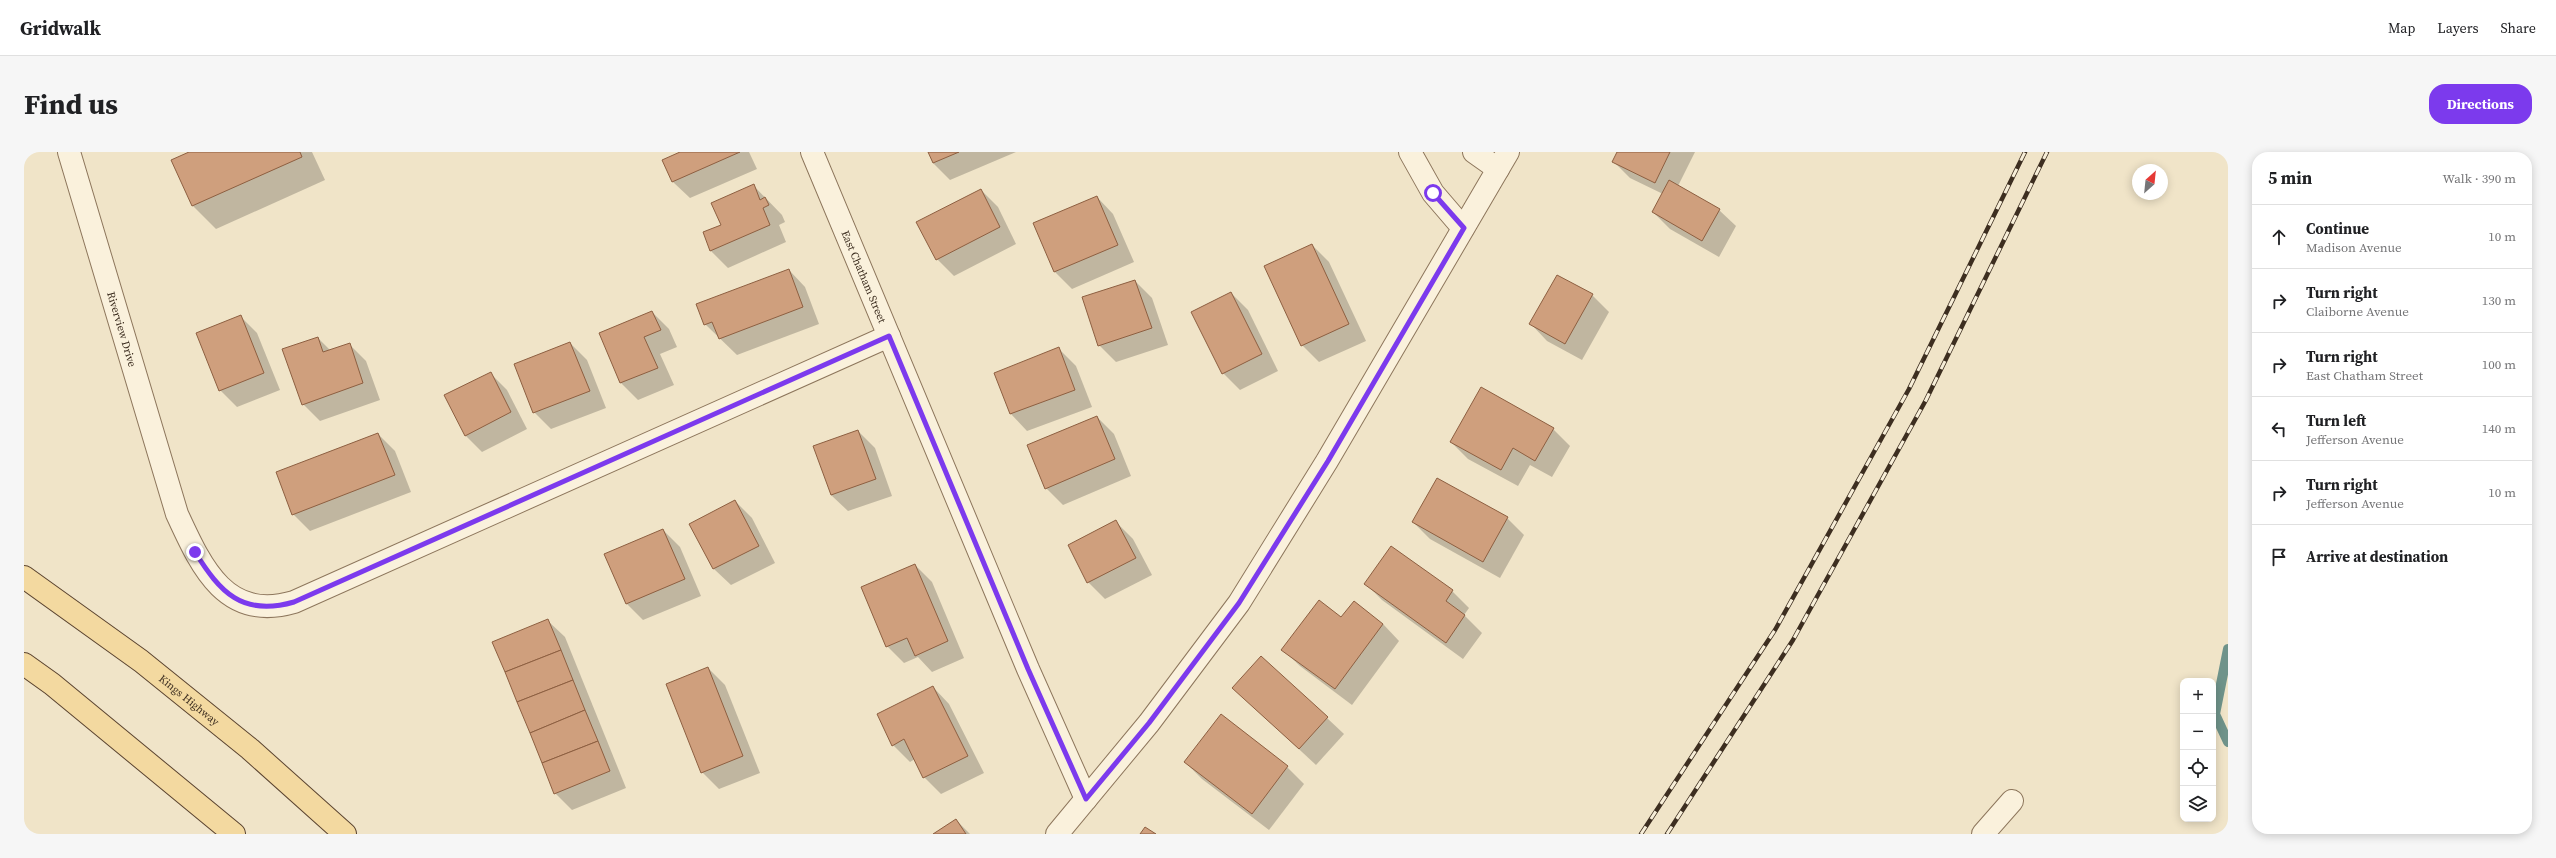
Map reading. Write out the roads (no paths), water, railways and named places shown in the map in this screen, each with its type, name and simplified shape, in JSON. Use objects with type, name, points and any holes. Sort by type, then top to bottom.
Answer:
[{"type":"main road","name":"Kings Highway","points":[[24,577],[141,661],[226,729],[345,834]]},
{"type":"main road","points":[[24,664],[112,733],[234,834]]},
{"type":"street","name":"Riverview Drive","points":[[69,152],[175,507],[195,552],[214,582],[232,598],[255,606],[280,606],[294,602],[889,336]]},
{"type":"street","name":"East Chatham Street","points":[[812,152],[1028,669],[1086,799]]},
{"type":"street","points":[[1410,152],[1433,193],[1464,228]]},
{"type":"street","points":[[1057,834],[1149,723],[1239,603],[1328,461],[1503,161],[1474,152]]},
{"type":"street","points":[[1983,834],[2012,801]]},
{"type":"waterway","points":[[2228,649],[2215,714],[2228,742]]},
{"type":"railway","points":[[1641,834],[1775,630],[1909,389],[2025,152]]},
{"type":"railway","points":[[1667,834],[1793,640],[1926,400],[2047,152]]}]
